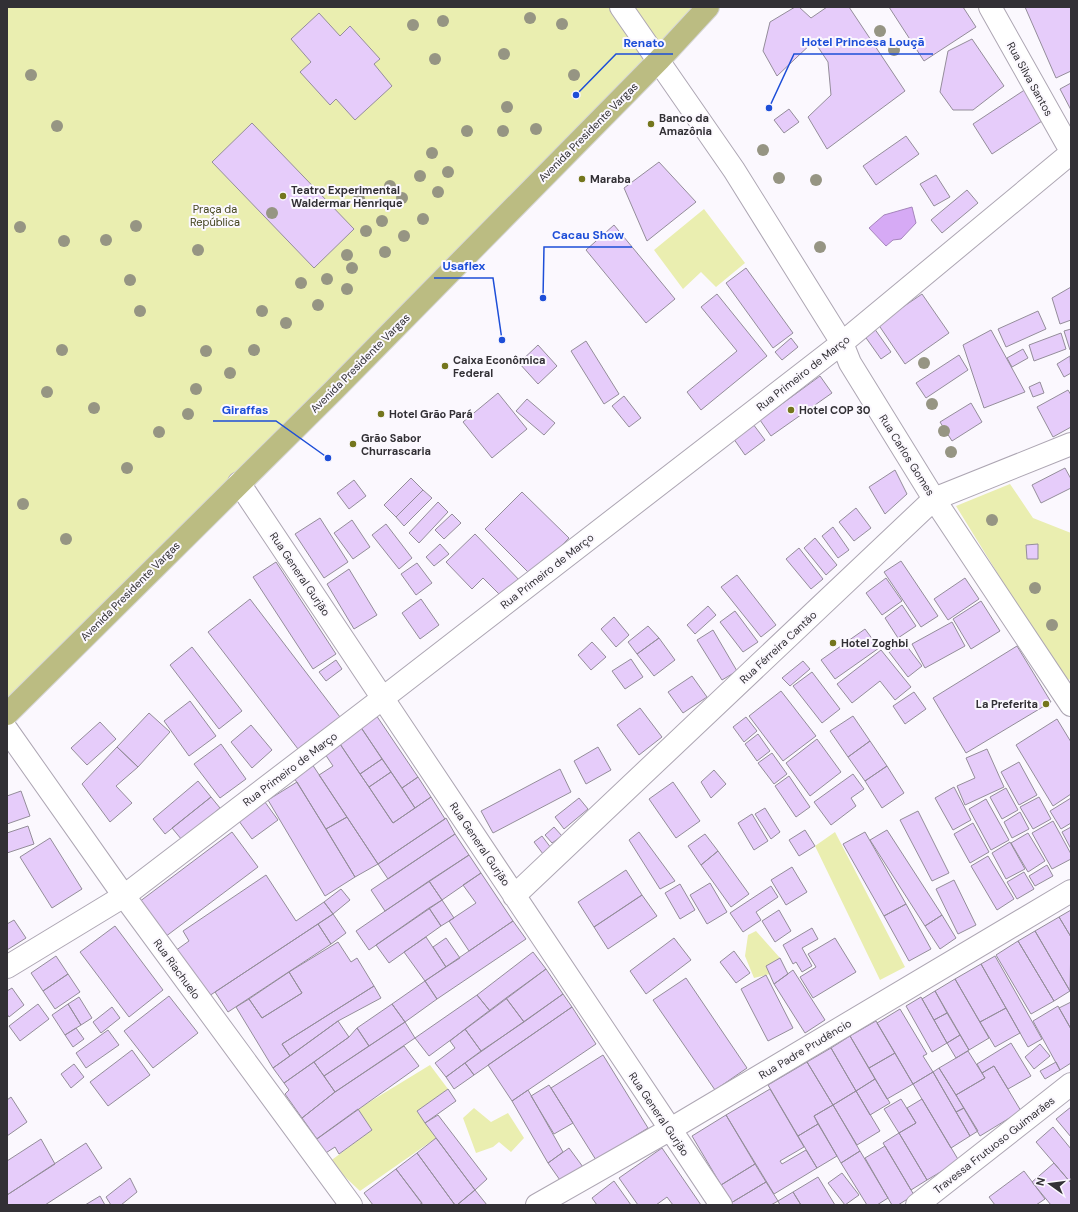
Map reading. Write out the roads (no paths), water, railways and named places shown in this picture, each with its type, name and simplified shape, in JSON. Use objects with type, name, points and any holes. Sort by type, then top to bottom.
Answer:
[{"type":"main road","name":"Avenida Presidente Vargas","points":[[7,714],[333,391],[659,60],[708,7]]},
{"type":"street","name":"Rua Carlos Gomes","points":[[621,7],[734,170],[842,343],[850,362],[934,499],[1071,705]]},
{"type":"street","name":"Rua Silva Santos","points":[[990,7],[1071,152]]},
{"type":"street","name":"Rua Primeiro de Março","points":[[7,966],[124,896],[383,698],[842,343],[1071,152]]},
{"type":"street","name":"Rua Férreira Cantão","points":[[514,896],[934,499],[1071,444]]},
{"type":"street","name":"Rua General Gurjão","points":[[239,483],[669,1130],[721,1205]]},
{"type":"street","name":"Rua Riachuelo","points":[[7,730],[124,896],[352,1205]]},
{"type":"street","name":"Rua Padre Prudêncio","points":[[537,1205],[669,1130],[1071,891]]},
{"type":"street","name":"Travessa Frutuoso Guimarães","points":[[917,1205],[1071,1084]]},
{"type":"place","name":"Renato","points":[[576,95]]},
{"type":"place","name":"Hotel Princesa Louçã","points":[[769,108]]},
{"type":"place","name":"Banco da Amazônia","points":[[651,124]]},
{"type":"place","name":"Maraba","points":[[582,179]]},
{"type":"place","name":"Teatro Experimental Waldermar Henrique","points":[[283,196]]},
{"type":"place","name":"Cacau Show","points":[[543,298]]},
{"type":"place","name":"Usaflex","points":[[502,340]]},
{"type":"place","name":"Caixa Econômica Federal","points":[[445,366]]},
{"type":"place","name":"Hotel COP 30","points":[[791,410]]},
{"type":"place","name":"Hotel Grão Pará","points":[[381,414]]},
{"type":"place","name":"Grão Sabor Churrascaria","points":[[353,444]]},
{"type":"place","name":"Giraffas","points":[[328,458]]},
{"type":"place","name":"Hotel Zoghbi","points":[[833,643]]},
{"type":"place","name":"La Preferita","points":[[1046,704]]},
{"type":"park label","name":"Praça da República","points":[[215,215]]}]
